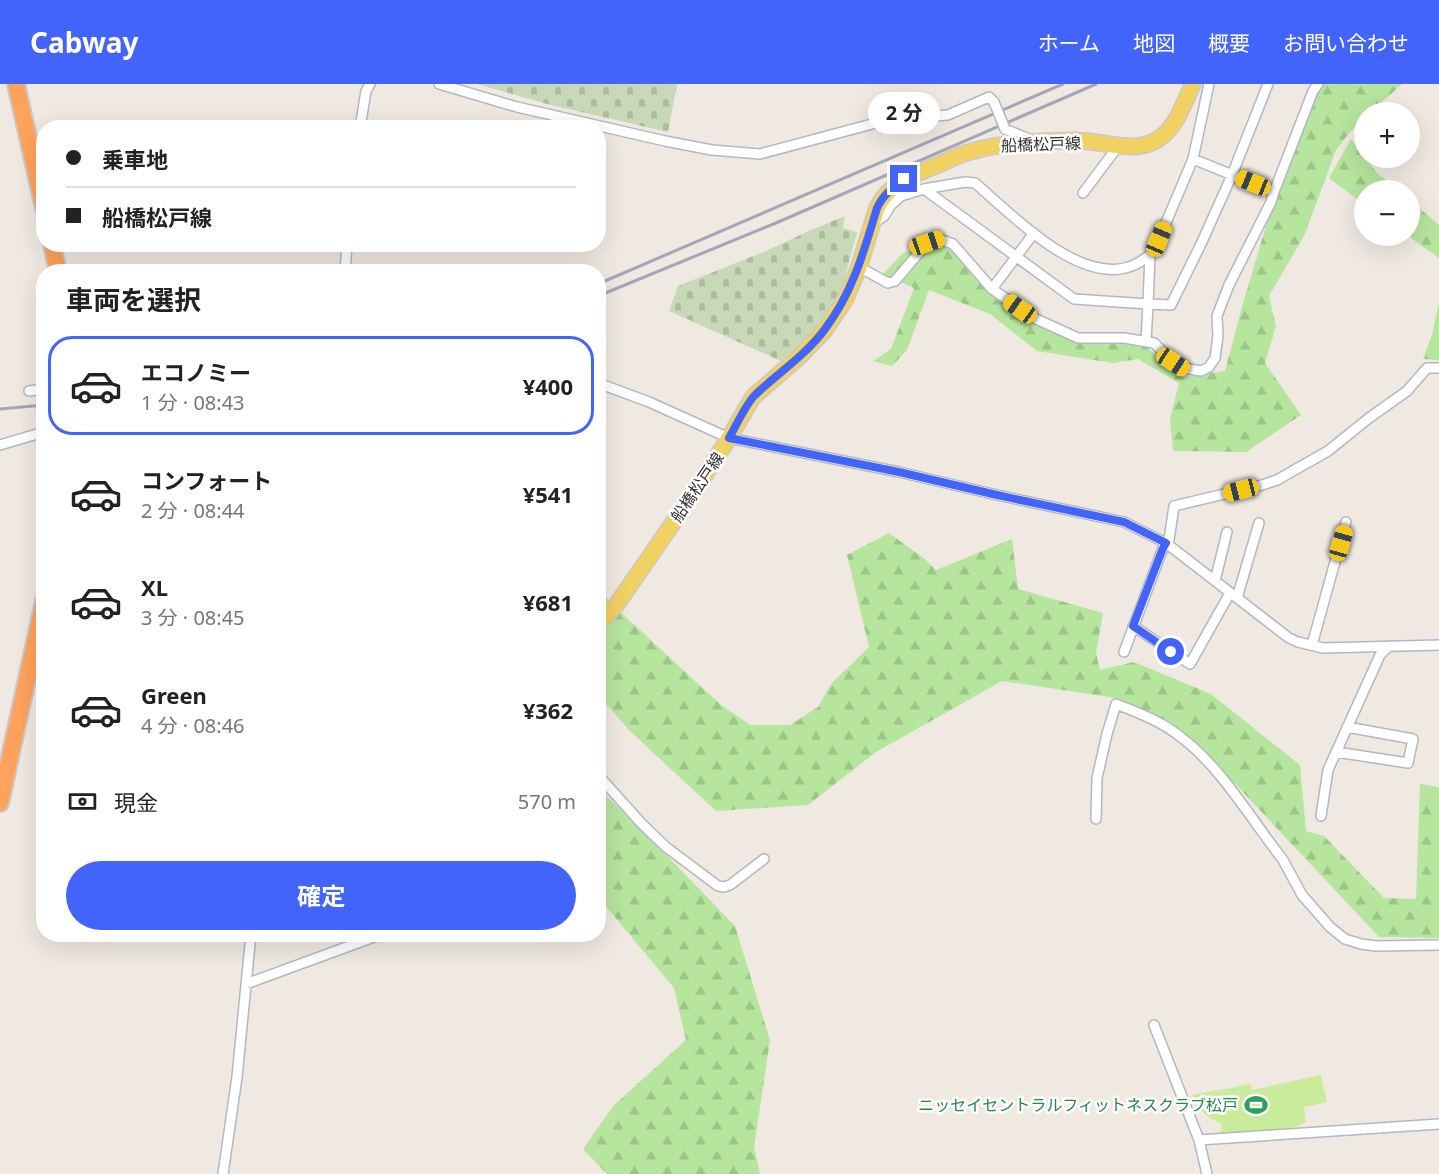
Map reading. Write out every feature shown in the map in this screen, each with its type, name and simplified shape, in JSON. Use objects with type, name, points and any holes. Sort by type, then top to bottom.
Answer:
[{"type":"highway","points":[[16,84],[36,173]]},
{"type":"highway","points":[[0,803],[36,638]]},
{"type":"main road","name":"船橋松戸線","points":[[606,615],[617,604],[684,507],[753,397],[799,357],[824,331],[845,300],[859,267],[877,208],[891,189],[904,179],[972,151],[1001,144],[1082,141],[1119,146],[1143,146],[1156,140],[1168,130],[1193,84]]},
{"type":"street","points":[[361,120],[366,91],[370,84]]},
{"type":"street","points":[[439,84],[517,107],[574,120]]},
{"type":"street","points":[[872,224],[884,216],[901,196],[924,189],[965,182],[975,183],[1060,253],[1081,264],[1102,269],[1126,268],[1150,255],[1159,239],[1193,159],[1209,84]]},
{"type":"street","points":[[924,189],[1074,299],[1171,305],[1232,175],[1268,84]]},
{"type":"street","points":[[859,267],[888,284],[895,281],[927,243],[939,238],[953,244],[992,289],[1034,318],[1078,338],[1124,338],[1154,343],[1173,362],[1184,368],[1201,371],[1209,368],[1215,358],[1218,316],[1229,285],[1271,202],[1313,91],[1318,84]]},
{"type":"street","points":[[606,127],[712,150],[760,154],[887,120],[948,115],[989,97],[994,102],[1005,129],[1034,142]]},
{"type":"street","points":[[1083,192],[1119,146]]},
{"type":"street","points":[[1193,159],[1274,192]]},
{"type":"street","points":[[992,289],[1034,233]]},
{"type":"street","points":[[1146,341],[1150,255]]},
{"type":"street","points":[[1124,652],[1163,548],[1169,540],[1174,506],[1277,480],[1328,451],[1369,417],[1407,391],[1427,368],[1439,368]]},
{"type":"street","points":[[606,386],[649,402],[729,438],[899,472],[1124,522],[1166,543],[1288,638],[1323,648],[1439,645]]},
{"type":"street","points":[[29,391],[36,390]]},
{"type":"street","points":[[0,445],[36,434]]},
{"type":"street","points":[[1312,645],[1346,522]]},
{"type":"street","points":[[1133,626],[1190,664],[1234,596],[1258,523]]},
{"type":"street","points":[[1215,581],[1227,532]]},
{"type":"street","points":[[1321,816],[1328,770],[1380,655],[1389,646]]},
{"type":"street","points":[[1096,819],[1097,778],[1116,704],[1150,718],[1182,738],[1207,761],[1274,848],[1302,895],[1330,927],[1345,939],[1376,946],[1439,945]]},
{"type":"street","points":[[1336,752],[1407,763],[1413,739],[1347,727]]},
{"type":"street","points":[[606,784],[666,847],[718,886],[730,885],[765,859]]},
{"type":"street","points":[[223,1174],[237,1077],[250,942]]},
{"type":"street","points":[[246,984],[360,942]]},
{"type":"street","points":[[1155,1026],[1199,1140],[1207,1174]]},
{"type":"street","points":[[1199,1140],[1439,1124]]},
{"type":"green space","points":[[477,84],[677,84],[668,132],[547,104]]},
{"type":"green space","points":[[1324,84],[1402,84],[1382,102],[1354,102],[1354,128],[1336,150],[1305,234],[1269,296],[1276,326],[1265,363],[1301,415],[1246,452],[1173,451],[1170,419],[1179,383],[1138,359],[1113,363],[1037,351],[990,314],[929,290],[907,350],[892,366],[873,361],[891,349],[914,288],[883,274],[902,254],[937,239],[994,285],[1067,335],[1142,343],[1182,377],[1225,371],[1276,192],[1319,89]]},
{"type":"green space","points":[[1351,139],[1354,143],[1354,168],[1373,168],[1386,180],[1354,180],[1354,197],[1329,178]]},
{"type":"green space","points":[[1420,209],[1439,225],[1439,258],[1420,245]]},
{"type":"green space","points":[[845,216],[843,228],[857,232],[842,288],[812,334],[781,361],[669,311],[678,286]]},
{"type":"green space","points":[[1439,302],[1439,360],[1423,359],[1432,335]]},
{"type":"green space","points":[[889,533],[936,570],[1012,539],[1018,589],[1103,613],[1096,653],[1100,670],[1134,662],[1211,694],[1300,765],[1306,831],[1324,836],[1384,898],[1416,899],[1420,784],[1439,787],[1439,938],[1379,937],[1241,790],[1182,733],[1123,700],[1103,696],[1002,681],[876,752],[808,805],[716,811],[631,732],[606,704],[606,597],[721,705],[750,725],[790,725],[818,707],[831,684],[869,647],[847,555]]},
{"type":"green space","points":[[606,796],[735,926],[770,1040],[754,1147],[760,1174],[607,1174],[583,1149],[613,1106],[686,1040],[674,988],[606,906]]},
{"type":"green space","name":"ニッセイセントラルフィットネスクラブ松戸","points":[[1321,1075],[1327,1102],[1304,1107],[1306,1122],[1280,1134],[1234,1136],[1220,1133],[1222,1124],[1204,1113],[1192,1095],[1251,1084],[1252,1090]]},
{"type":"railway","points":[[606,281],[1063,84]]},
{"type":"railway","points":[[606,293],[776,223],[1096,84]]},
{"type":"railway","points":[[0,409],[36,406]]},
{"type":"place","name":"ニッセイセントラルフィットネスクラブ松戸","points":[[1256,1105]]},
{"type":"route","points":[[904,179],[891,189],[877,208],[859,267],[845,300],[824,331],[799,357],[753,397],[729,438],[899,472],[1124,522],[1142,530],[1166,543],[1133,626],[1171,652]]}]
